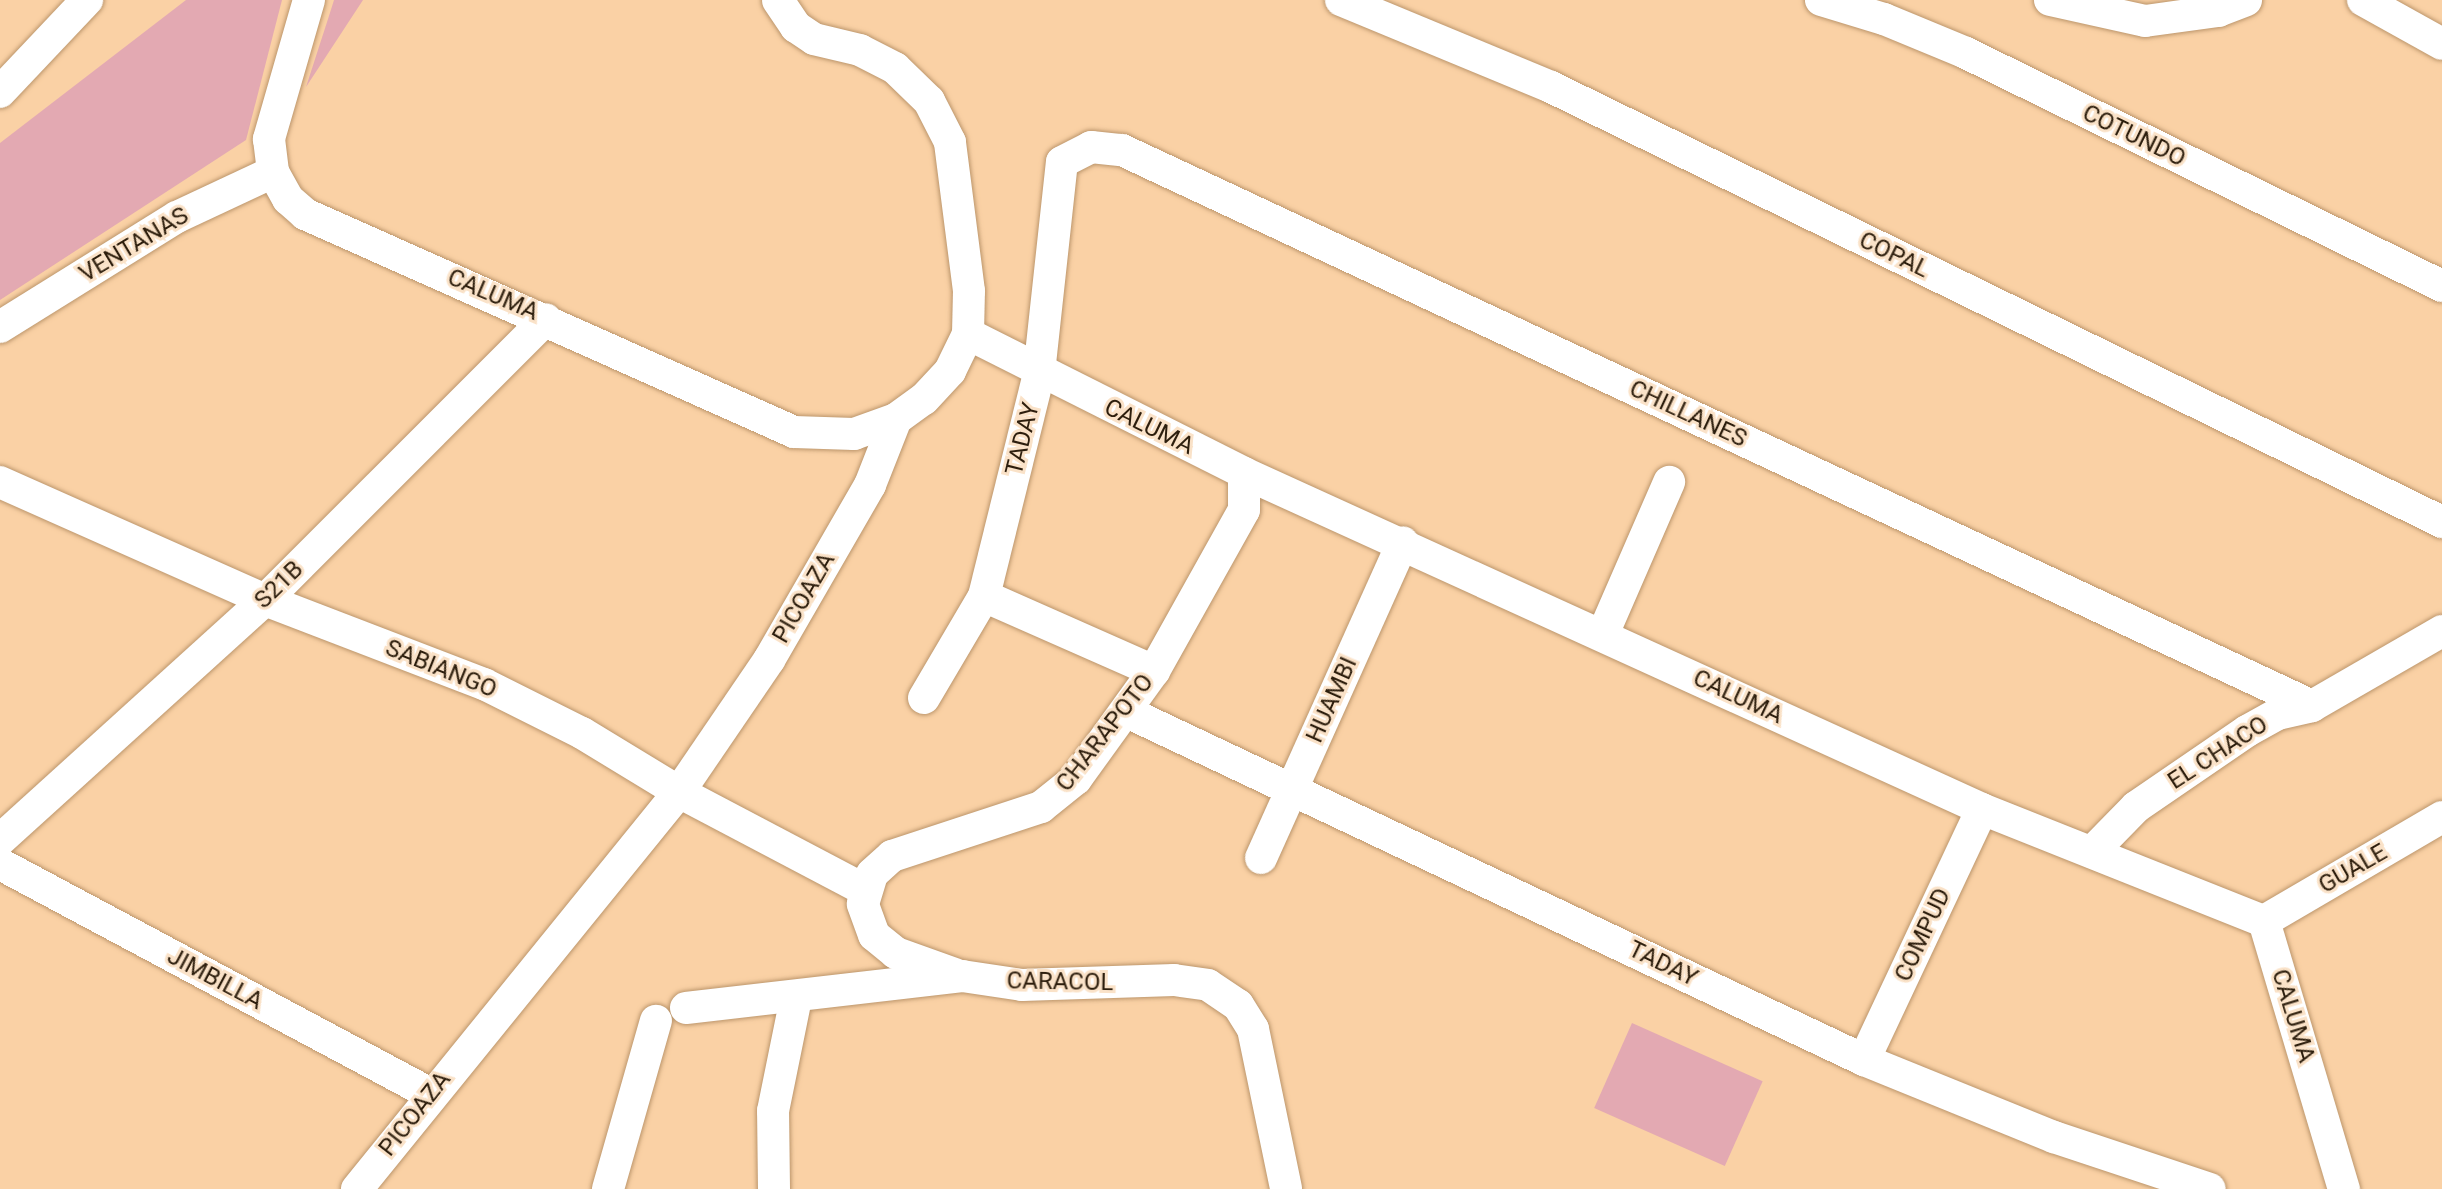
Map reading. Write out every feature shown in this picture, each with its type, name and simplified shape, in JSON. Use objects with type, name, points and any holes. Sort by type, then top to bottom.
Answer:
[{"type":"street","points":[[0,92],[87,0]]},
{"type":"street","points":[[273,172],[269,139],[309,0]]},
{"type":"street","name":"PICOAZA","points":[[357,1189],[430,1094],[679,792],[769,660],[870,485],[896,419],[950,371],[968,334],[969,291],[952,157],[939,115],[895,68],[860,50],[814,39],[796,27],[778,0]]},
{"type":"street","name":"COPAL","points":[[1341,0],[1551,87],[2442,522]]},
{"type":"street","name":"COTUNDO","points":[[1821,0],[1884,19],[1966,53],[2442,286]]},
{"type":"street","points":[[2050,0],[2145,21],[2218,11],[2246,0]]},
{"type":"street","points":[[2363,0],[2442,44]]},
{"type":"street","name":"CHILLANES","points":[[1062,162],[1091,147],[1122,150],[2312,706]]},
{"type":"street","name":"TADAY","points":[[924,698],[984,596],[1039,373],[1062,162]]},
{"type":"street","name":"CALUMA","points":[[273,172],[288,199],[305,214],[794,432],[854,434],[896,419]]},
{"type":"street","name":"VENTANAS","points":[[0,327],[177,217],[273,172]]},
{"type":"street","name":"S21B","points":[[0,840],[265,600],[546,319]]},
{"type":"street","name":"CALUMA","points":[[968,334],[1039,373],[1244,473],[1403,542],[1982,809],[2264,921],[2344,1189]]},
{"type":"street","name":"CHARAPOTO","points":[[865,890],[872,874],[892,856],[1041,807],[1076,779],[1154,671],[1244,510],[1244,473]]},
{"type":"street","name":"SABIANGO","points":[[0,482],[265,600],[484,684],[582,733],[679,792],[865,890]]},
{"type":"street","points":[[1603,634],[1669,482]]},
{"type":"street","name":"HUAMBI","points":[[1261,858],[1403,542]]},
{"type":"street","points":[[984,596],[1154,671]]},
{"type":"street","name":"EL CHACO","points":[[2092,852],[2136,807],[2247,731],[2278,714],[2312,706],[2442,631]]},
{"type":"street","name":"TADAY","points":[[1127,712],[1293,786],[1864,1060],[2054,1137],[2210,1189]]},
{"type":"street","name":"COMPUD","points":[[1864,1060],[1982,809]]},
{"type":"street","name":"GUALE","points":[[2264,921],[2442,817]]},
{"type":"street","name":"JIMBILLA","points":[[0,864],[430,1094]]},
{"type":"street","points":[[865,890],[866,920],[880,943],[962,976]]},
{"type":"street","name":"CARACOL","points":[[686,1008],[796,998],[962,976],[1081,987],[1191,981],[1220,991],[1238,1005],[1253,1029],[1286,1189]]},
{"type":"street","points":[[774,1189],[773,1111],[796,998]]},
{"type":"street","points":[[608,1189],[656,1021]]},
{"type":"shaded area","points":[[186,0],[282,0],[246,140],[0,300],[0,143]]},
{"type":"shaded area","points":[[334,0],[363,0],[306,87],[328,19]]},
{"type":"shaded area","points":[[1632,1023],[1763,1081],[1725,1166],[1594,1108]]}]
